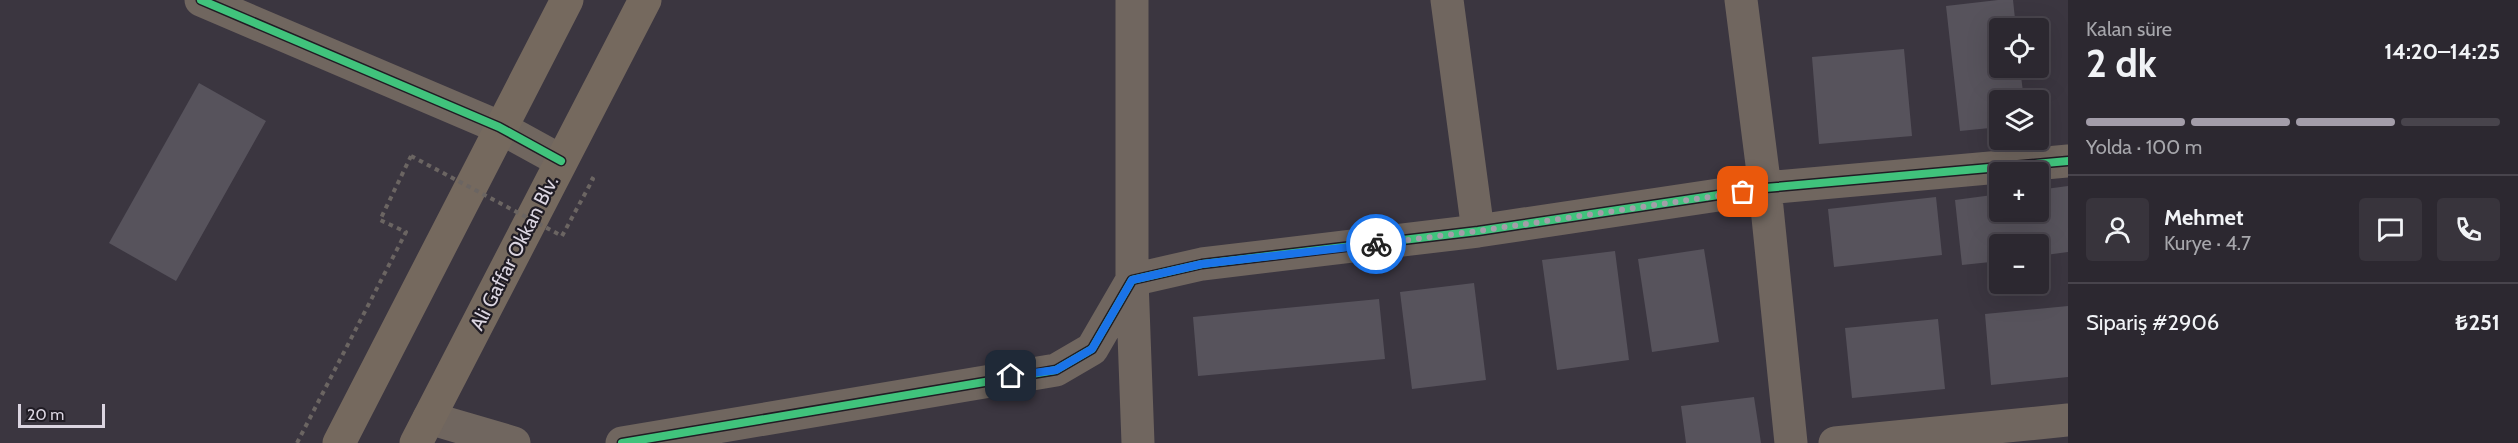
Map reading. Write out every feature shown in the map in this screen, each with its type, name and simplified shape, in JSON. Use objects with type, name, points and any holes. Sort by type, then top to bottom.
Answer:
[{"type":"main road","points":[[339,443],[499,127],[567,0]]},
{"type":"main road","name":"Ali Gaffar Okkan Blv.","points":[[423,431],[645,0]]},
{"type":"street","points":[[201,0],[499,127],[561,160]]},
{"type":"street","points":[[1132,0],[1132,280],[1138,443]]},
{"type":"street","points":[[1448,0],[1478,231]]},
{"type":"street","points":[[1741,0],[1765,188],[1791,443]]},
{"type":"street","points":[[622,443],[1056,370],[1092,349],[1132,280],[1202,264],[1478,231],[1765,188],[2068,161]]},
{"type":"street","points":[[1834,443],[2068,420]]},
{"type":"street","points":[[423,431],[514,443]]},
{"type":"path","points":[[297,443],[406,231],[380,220],[411,156],[562,236],[593,179]]},
{"type":"building","points":[[2013,0],[2015,18],[1989,18],[1989,78],[2021,78],[2023,90],[1989,90],[1989,128],[1960,131],[1946,6]]},
{"type":"building","points":[[1904,49],[1912,136],[1819,144],[1812,57]]},
{"type":"building","points":[[199,83],[266,121],[176,281],[109,243]]},
{"type":"building","points":[[2068,186],[2068,252],[2049,255],[2049,234],[1989,234],[1989,262],[1962,265],[1955,200],[1989,195],[1989,222],[2049,222],[2049,189]]},
{"type":"building","points":[[1936,197],[1942,255],[1834,267],[1828,209]]},
{"type":"building","points":[[1704,249],[1719,342],[1652,352],[1638,259]]},
{"type":"building","points":[[1615,251],[1629,360],[1557,370],[1542,260]]},
{"type":"building","points":[[1474,283],[1486,380],[1412,389],[1400,292]]},
{"type":"building","points":[[1379,299],[1385,359],[1198,376],[1193,317]]},
{"type":"building","points":[[2068,306],[2068,377],[1991,385],[1985,314]]},
{"type":"building","points":[[1938,319],[1945,389],[1852,398],[1845,328]]},
{"type":"building","points":[[1754,397],[1761,443],[1686,443],[1681,406]]},
{"type":"cycle path","points":[[201,0],[499,127],[561,161]]},
{"type":"cycle path","points":[[622,443],[1056,370],[1092,349],[1132,280],[1202,264],[1478,231],[1765,188],[2068,161]]},
{"type":"way so far","points":[[1376,244],[1743,192]]},
{"type":"route","points":[[1011,376],[1056,370],[1092,349],[1132,280],[1202,264],[1376,244]]}]
